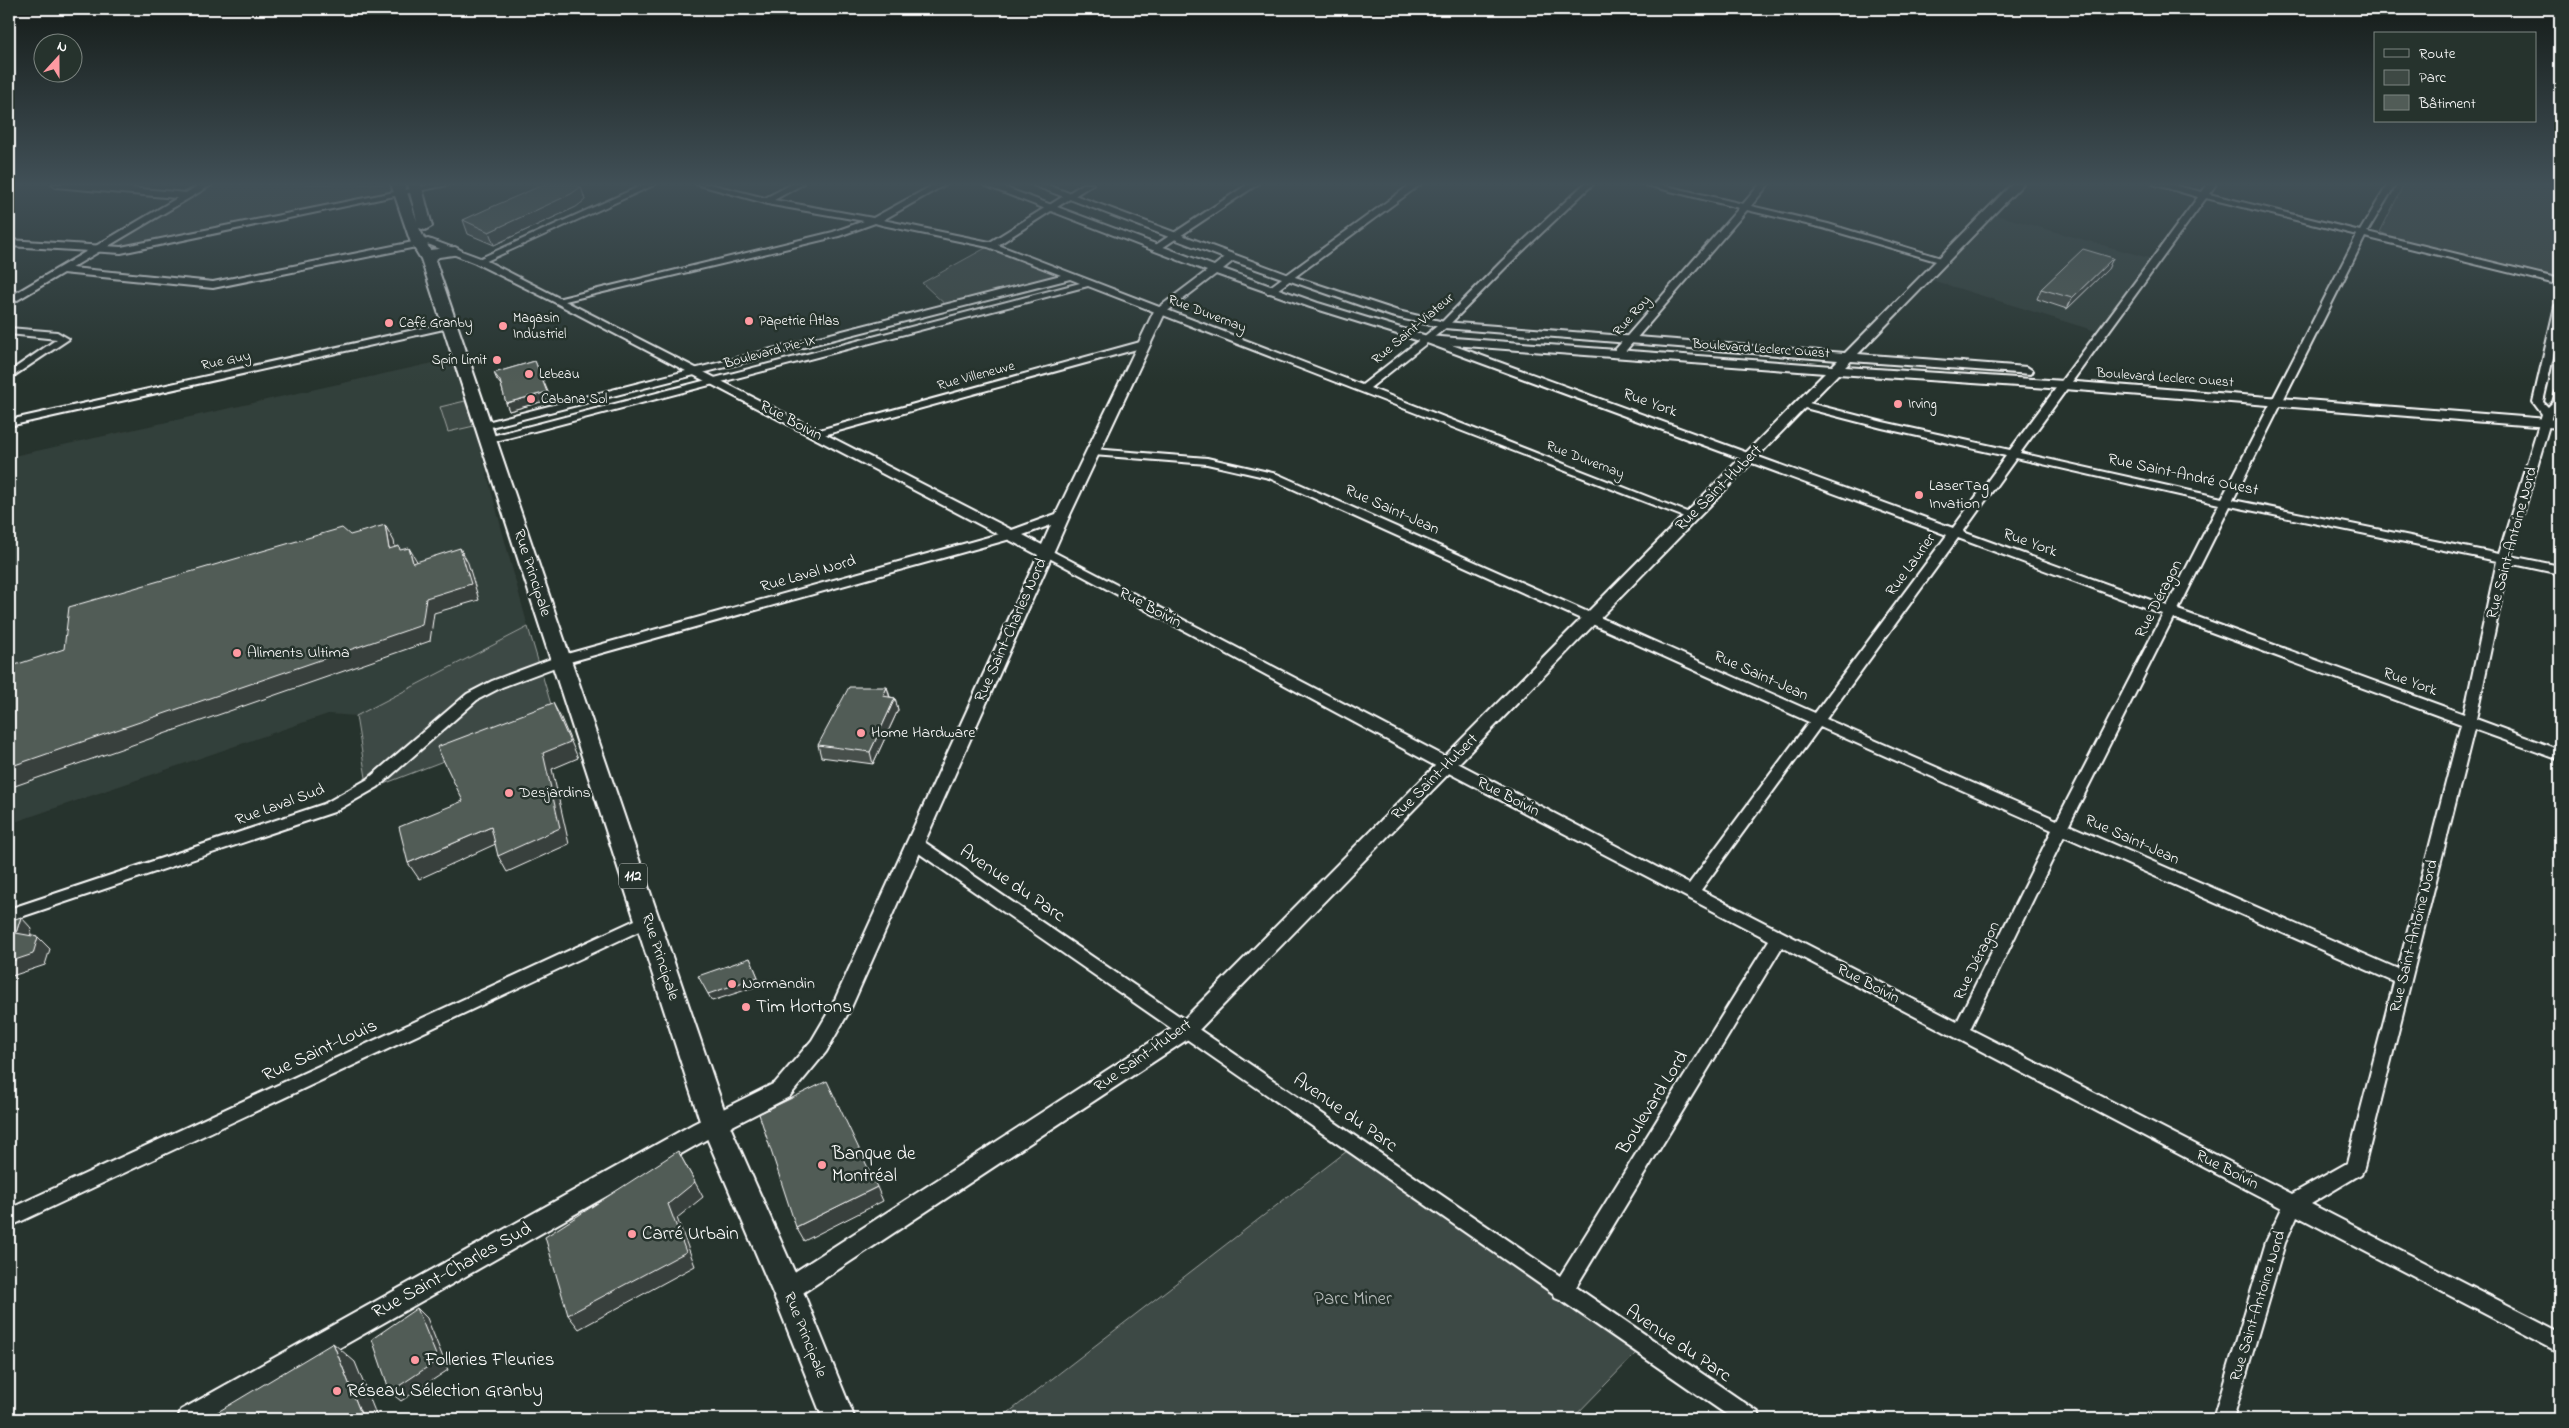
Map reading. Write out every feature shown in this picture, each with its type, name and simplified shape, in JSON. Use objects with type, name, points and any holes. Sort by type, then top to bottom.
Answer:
[{"type":"main road","name":"Rue Principale","points":[[426,251],[715,1124],[787,1290],[839,1419]]},
{"type":"main road","points":[[428,259],[435,253],[455,251]]},
{"type":"street","points":[[9,302],[95,251]]},
{"type":"street","points":[[62,270],[213,285],[381,251]]},
{"type":"street","name":"Rue Boivin","points":[[455,251],[560,301],[715,381],[1010,536],[1046,553],[1446,765],[2560,1343]]},
{"type":"street","points":[[479,261],[502,251]]},
{"type":"street","points":[[560,301],[767,251]]},
{"type":"street","name":"Rue Duvernay","points":[[1005,251],[1691,516]]},
{"type":"street","name":"Boulevard Leclerc Ouest","points":[[1163,251],[1270,291],[1426,339],[1835,370],[2068,380],[2553,419]]},
{"type":"street","name":"Boulevard Leclerc Ouest","points":[[1213,251],[1395,314],[1444,325],[1849,356],[2068,380]]},
{"type":"street","points":[[1270,291],[1326,251]]},
{"type":"street","name":"Rue Saint-Viateur","points":[[1363,389],[1444,325],[1517,251]]},
{"type":"street","name":"Rue Roy","points":[[1618,353],[1708,251]]},
{"type":"street","points":[[1911,251],[1944,260]]},
{"type":"street","name":"Rue Saint-Hubert","points":[[787,1290],[1187,1029],[1953,251]]},
{"type":"street","name":"Rue Laurier","points":[[1690,892],[2163,251]]},
{"type":"street","name":"Rue Déragon","points":[[1960,1032],[2061,828],[2354,251]]},
{"type":"street","points":[[2431,251],[2560,282]]},
{"type":"street","name":"Rue Saint-Charles Nord","points":[[715,1124],[782,1090],[819,1046],[840,1010],[1062,517],[1160,311],[1232,258]]},
{"type":"street","name":"Boulevard Pie-IX","points":[[486,433],[583,401],[1070,276]]},
{"type":"street","name":"Boulevard Pie-IX","points":[[486,433],[589,414],[1089,283]]},
{"type":"street","points":[[965,303],[974,313]]},
{"type":"street","points":[[2553,419],[2538,402],[2560,306]]},
{"type":"street","points":[[898,320],[906,331]]},
{"type":"street","name":"Rue Guy","points":[[9,423],[450,325]]},
{"type":"street","points":[[9,332],[57,335],[64,339],[9,376]]},
{"type":"street","name":"Rue York","points":[[1426,339],[2560,754]]},
{"type":"street","points":[[808,343],[817,354]]},
{"type":"street","name":"Rue Villeneuve","points":[[816,434],[1144,344]]},
{"type":"street","points":[[1488,362],[1480,353],[1482,350],[1498,345]]},
{"type":"street","name":"Rue Saint-Antoine Nord","points":[[2223,1419],[2276,1242],[2293,1204],[2355,1168],[2469,721],[2504,559],[2560,394]]},
{"type":"street","points":[[583,401],[589,414]]},
{"type":"street","name":"Rue Saint-André Ouest","points":[[1801,404],[1882,426],[2227,502],[2560,570]]},
{"type":"street","name":"Rue Saint-Jean","points":[[1093,452],[1221,462],[1273,476],[1817,720],[2403,978]]},
{"type":"street","name":"Rue Laval Nord","points":[[561,660],[1010,536],[1062,517]]},
{"type":"street","name":"Rue Laval Sud","points":[[9,915],[329,808],[373,783],[472,697],[497,684],[561,660]]},
{"type":"street","name":"Avenue du Parc","points":[[915,844],[1187,1029],[1562,1291],[1751,1419]]},
{"type":"street","name":"Rue Saint-Louis","points":[[9,1218],[648,920]]},
{"type":"street","name":"Boulevard Lord","points":[[1562,1291],[1779,938]]},
{"type":"street","name":"Rue Saint-Charles Sud","points":[[190,1419],[715,1124]]},
{"type":"shaded area","points":[[1952,251],[2123,251],[2156,260],[2102,333],[1925,278]]},
{"type":"shaded area","points":[[451,359],[465,401],[440,408],[448,432],[474,426],[528,627],[356,716],[328,714],[9,824],[9,457]]},
{"type":"green space","points":[[981,251],[1005,251],[1070,276],[948,307],[922,283]]},
{"type":"green space","points":[[2445,251],[2560,251],[2560,279]]},
{"type":"green space","points":[[465,401],[474,426],[448,432],[440,407]]},
{"type":"green space","points":[[528,627],[555,718],[368,790],[356,716]]},
{"type":"green space","name":"Parc Miner","points":[[1347,1151],[1553,1283],[1639,1350],[1572,1419],[1000,1419]]},
{"type":"building","points":[[2081,251],[2088,251],[2113,258],[2072,298],[2041,289]]},
{"type":"building","points":[[535,361],[547,392],[506,403],[500,381],[494,373]]},
{"type":"building","name":"Aliments Ultima","points":[[385,525],[389,549],[399,546],[400,550],[409,548],[413,563],[460,548],[471,584],[426,598],[422,625],[9,767],[9,667],[64,649],[69,607],[342,528],[350,535]]},
{"type":"building","name":"Home Hardware","points":[[849,687],[887,687],[883,696],[895,698],[870,752],[818,745]]},
{"type":"building","name":"Desjardins","points":[[553,703],[570,742],[543,753],[560,828],[498,856],[491,827],[408,863],[399,827],[463,801],[437,747]]},
{"type":"building","points":[[21,917],[16,933],[38,937],[33,954],[9,962],[9,921]]},
{"type":"building","points":[[750,958],[758,977],[708,994],[698,976]]},
{"type":"building","name":"Banque de Montréal","points":[[827,1081],[877,1187],[796,1227],[759,1114]]},
{"type":"building","name":"Carré Urbain","points":[[678,1151],[695,1182],[668,1204],[686,1252],[568,1315],[545,1237]]},
{"type":"building","name":"Folleries Fleuries","points":[[417,1308],[438,1360],[390,1392],[372,1339]]},
{"type":"building","points":[[333,1343],[363,1419],[206,1419]]},
{"type":"place","name":"Papetrie Atlas","points":[[749,321]]},
{"type":"place","name":"Café Granby","points":[[389,323]]},
{"type":"place","name":"Magasin Industriel","points":[[503,326]]},
{"type":"place","name":"Spin Limit","points":[[497,360]]},
{"type":"place","name":"Lebeau","points":[[529,374]]},
{"type":"place","name":"Cabana Sol","points":[[531,399]]},
{"type":"place","name":"Irving","points":[[1898,404]]},
{"type":"place","name":"LaserTag Invation","points":[[1919,495]]},
{"type":"place","name":"Aliments Ultima","points":[[237,653]]},
{"type":"place","name":"Home Hardware","points":[[861,733]]},
{"type":"place","name":"Desjardins","points":[[509,793]]},
{"type":"place","name":"Normandin","points":[[732,984]]},
{"type":"place","name":"Tim Hortons","points":[[746,1007]]},
{"type":"place","name":"Banque de Montréal","points":[[822,1165]]},
{"type":"place","name":"Carré Urbain","points":[[632,1234]]},
{"type":"place","name":"Folleries Fleuries","points":[[415,1360]]},
{"type":"place","name":"Réseau Sélection Granby","points":[[337,1391]]}]
